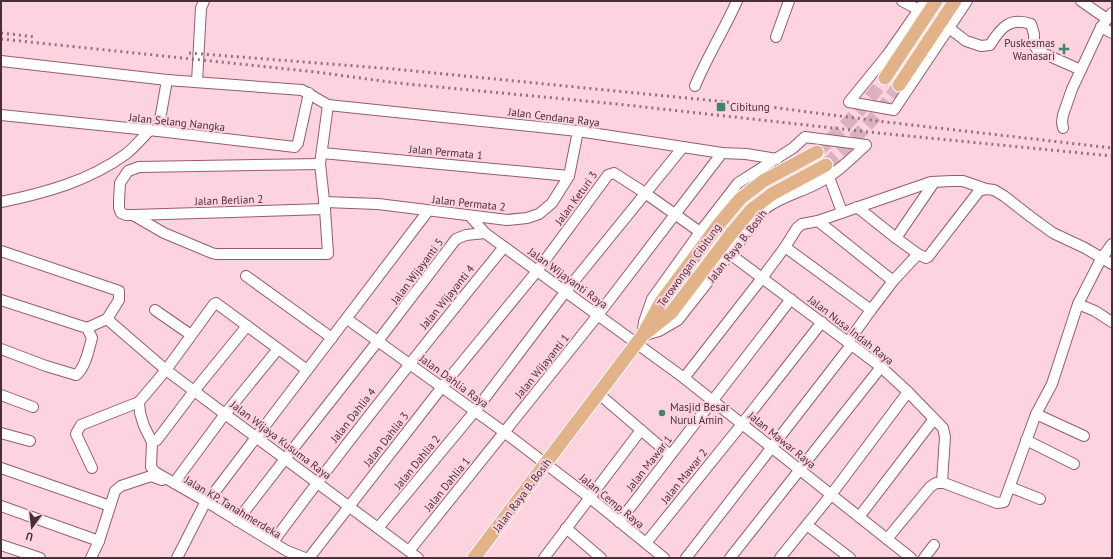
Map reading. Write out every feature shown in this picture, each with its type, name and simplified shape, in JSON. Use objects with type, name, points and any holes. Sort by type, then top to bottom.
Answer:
[{"type":"main road","points":[[885,78],[936,1]]},
{"type":"main road","points":[[899,85],[955,1]]},
{"type":"main road","name":"Terowongan Cibitung","points":[[639,340],[660,302],[719,224],[740,199],[763,181],[817,152]]},
{"type":"main road","name":"Terowongan Cibitung","points":[[639,340],[671,313],[751,210],[772,194],[827,171]]},
{"type":"main road","name":"Jalan Raya B. Bosih","points":[[474,558],[639,340]]},
{"type":"street","points":[[197,82],[201,8],[204,1]]},
{"type":"street","points":[[696,86],[704,64],[737,1]]},
{"type":"street","points":[[776,37],[789,1]]},
{"type":"street","points":[[902,1],[919,10]]},
{"type":"street","points":[[924,1],[888,54],[849,102],[894,110],[967,1]]},
{"type":"street","points":[[1081,1],[1107,20],[1112,33]]},
{"type":"street","points":[[1063,128],[1062,122],[1067,101],[1107,20]]},
{"type":"street","points":[[949,28],[966,41],[981,46],[990,45],[994,38],[1006,25],[1017,21],[1031,24],[1034,34],[1034,45],[1038,51],[1082,70]]},
{"type":"street","points":[[1,61],[167,80],[302,90],[328,105],[320,164],[329,253],[212,253],[164,233],[133,215],[121,213],[119,208],[120,183],[128,171],[139,167],[320,164]]},
{"type":"street","points":[[1,202],[50,190],[75,182],[99,171],[127,153],[154,131],[167,80]]},
{"type":"street","name":"Jalan Selang Nangka","points":[[1,115],[295,147],[298,144],[309,94]]},
{"type":"street","name":"Jalan Cendana Raya","points":[[328,105],[578,130],[683,147],[776,159]]},
{"type":"street","name":"Jalan Permata 2","points":[[325,206],[378,204],[507,220],[527,218],[539,214],[552,203],[569,176],[578,130]]},
{"type":"street","name":"Jalan Raya B. Bosih","points":[[805,137],[866,145],[827,171],[813,186],[775,201],[766,208],[678,320],[639,340],[652,299],[700,232],[738,183],[793,148],[805,137]]},
{"type":"street","name":"Jalan Dahlia 2","points":[[378,528],[474,410],[566,291],[683,147]]},
{"type":"street","name":"Jalan Wijayanti 1","points":[[504,432],[598,315],[722,152]]},
{"type":"street","name":"Jalan Permata 1","points":[[322,153],[569,176]]},
{"type":"street","points":[[827,171],[842,212]]},
{"type":"street","name":"Jalan Keturi 3","points":[[537,271],[608,175],[614,173],[645,193]]},
{"type":"street","points":[[684,378],[762,278],[797,228],[802,224],[818,221],[931,182],[952,180],[963,181],[986,189],[994,190],[1053,233],[1085,248],[1112,264]]},
{"type":"street","points":[[896,238],[933,183]]},
{"type":"street","points":[[857,207],[896,238],[922,256],[928,257],[979,191],[986,189]]},
{"type":"street","points":[[645,193],[700,232]]},
{"type":"street","name":"Jalan Berlian 2","points":[[133,215],[325,206]]},
{"type":"street","points":[[177,558],[206,503],[428,211]]},
{"type":"street","name":"Jalan Wijayanti Raya","points":[[470,216],[485,233],[504,247],[598,315],[639,340]]},
{"type":"street","points":[[818,221],[893,281]]},
{"type":"street","name":"Jalan Wijayanti 5","points":[[237,521],[456,239],[466,235],[485,233]]},
{"type":"street","points":[[887,539],[930,487],[939,483],[997,504],[1004,502],[1036,414],[1052,384],[1078,304],[1101,258],[1112,244]]},
{"type":"street","name":"Jalan Wijayanti 4","points":[[409,363],[504,247]]},
{"type":"street","points":[[785,247],[871,310]]},
{"type":"street","points":[[1,251],[119,291],[119,300],[107,319],[87,328],[1,300]]},
{"type":"street","name":"Jalan Nusa Indah Raya","points":[[730,254],[881,367],[943,428],[946,437],[939,483]]},
{"type":"street","points":[[686,558],[850,344],[871,310],[893,281],[922,256]]},
{"type":"street","name":"Jalan Dahlia 3","points":[[309,558],[442,387],[537,271]]},
{"type":"street","points":[[246,276],[332,338]]},
{"type":"street","name":"Jalan Mawar 1","points":[[619,522],[791,299]]},
{"type":"street","points":[[92,468],[76,434],[81,425],[139,402],[166,370],[216,303],[307,370]]},
{"type":"street","points":[[1078,304],[1095,311],[1112,322]]},
{"type":"street","points":[[155,310],[191,335]]},
{"type":"street","name":"Jalan Wijaya Kusuma Raya","points":[[107,319],[166,370],[418,558]]},
{"type":"street","name":"Jalan Dahlia Raya","points":[[347,319],[474,410],[546,464]]},
{"type":"street","name":"Jalan Mawar 2","points":[[646,543],[822,322]]},
{"type":"street","points":[[152,442],[157,440],[194,391],[247,326]]},
{"type":"street","points":[[1,349],[46,366],[76,375],[80,372],[92,338],[87,328]]},
{"type":"street","name":"Jalan Mawar Raya","points":[[639,340],[712,401],[910,558]]},
{"type":"street","points":[[174,483],[225,414],[278,349]]},
{"type":"street","name":"Jalan Dahlia 4","points":[[273,542],[316,482],[409,363]]},
{"type":"street","points":[[730,558],[881,367]]},
{"type":"street","points":[[782,557],[831,495],[908,392]]},
{"type":"street","points":[[598,394],[670,454]]},
{"type":"street","points":[[1,395],[33,407]]},
{"type":"street","points":[[139,402],[140,413],[144,426],[152,442],[151,472]]},
{"type":"street","points":[[1036,414],[1084,436]]},
{"type":"street","points":[[859,517],[934,419]]},
{"type":"street","points":[[544,558],[641,430]]},
{"type":"street","name":"Jalan Dahlia 1","points":[[409,551],[504,432]]},
{"type":"street","points":[[1,433],[30,441]]},
{"type":"street","points":[[1026,440],[1074,464]]},
{"type":"street","name":"Jalan Cemp. Raya","points":[[546,464],[664,558]]},
{"type":"street","points":[[1,468],[110,506]]},
{"type":"street","points":[[91,558],[115,491],[121,486],[135,481],[151,472],[174,483],[288,551],[304,558]]},
{"type":"street","name":"Jalan KP. Tanahmerdeka","points":[[151,472],[206,503],[234,524],[270,545],[288,554],[304,558]]},
{"type":"street","points":[[1010,486],[1040,499]]},
{"type":"street","points":[[1,506],[98,541]]},
{"type":"street","points":[[807,525],[850,558]]},
{"type":"street","points":[[566,528],[601,558]]},
{"type":"street","points":[[1,545],[40,558]]},
{"type":"street","points":[[924,558],[934,545]]},
{"type":"tunnel","points":[[817,152],[862,108],[885,78]]},
{"type":"tunnel","points":[[826,165],[856,137],[883,107],[899,85]]},
{"type":"railway","points":[[1,33],[36,37]]},
{"type":"railway","points":[[1,39],[316,72],[397,83],[617,104],[878,133],[1112,156]]},
{"type":"railway","points":[[189,53],[394,69],[747,104],[886,122],[1112,148]]},
{"type":"place","name":"Puskesmas Wanasari","points":[[1064,49]]},
{"type":"place","name":"Cibitung","points":[[721,107]]},
{"type":"place","name":"Masjid Besar Nurul Amin","points":[[662,413]]}]
